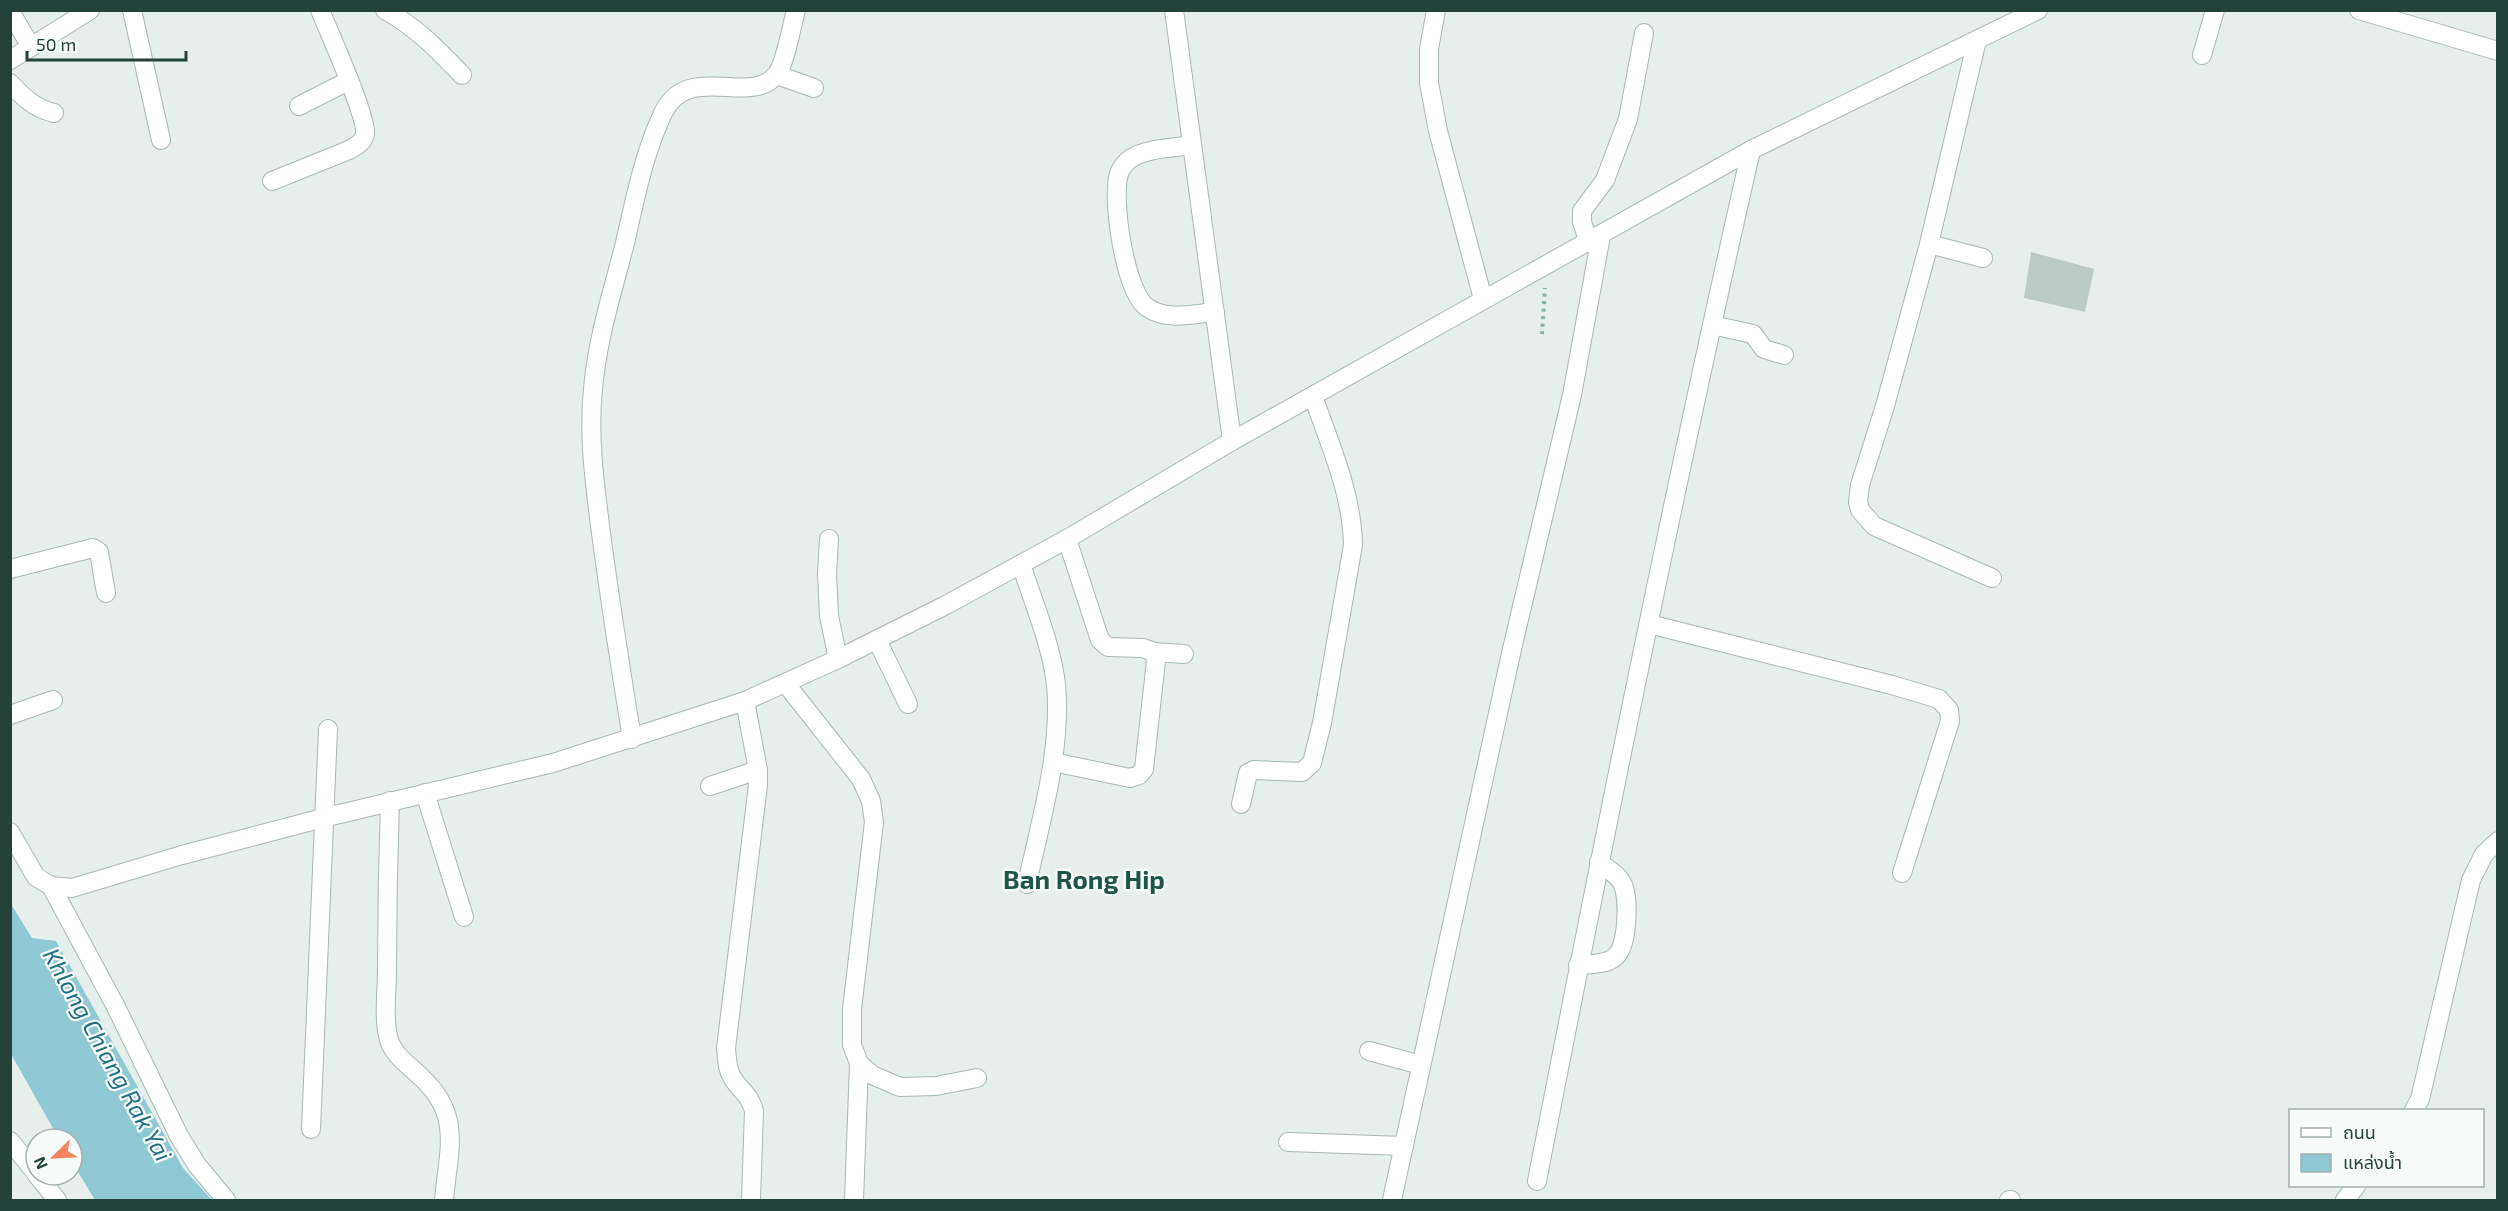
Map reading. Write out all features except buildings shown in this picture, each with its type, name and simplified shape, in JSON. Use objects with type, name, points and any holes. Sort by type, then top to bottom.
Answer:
[{"type":"street","points":[[10,60],[90,10]]},
{"type":"street","points":[[132,10],[161,140]]},
{"type":"street","points":[[272,181],[360,144],[365,133],[360,111],[320,10]]},
{"type":"street","points":[[385,10],[407,16],[462,75]]},
{"type":"street","points":[[632,739],[591,448],[593,388],[605,324],[642,170],[663,113],[672,99],[694,87],[751,87],[768,82],[777,75],[796,10]]},
{"type":"street","points":[[1174,10],[1232,441]]},
{"type":"street","points":[[1436,10],[1429,48],[1430,83],[1438,131],[1484,300]]},
{"type":"street","points":[[10,832],[36,877],[51,886],[72,888],[182,855],[323,818],[553,764],[745,701],[877,640],[1068,539],[1232,441],[1751,150],[2038,10]]},
{"type":"street","points":[[2202,55],[2216,10]]},
{"type":"street","points":[[2359,10],[2498,51]]},
{"type":"street","points":[[15,18],[32,46]]},
{"type":"street","points":[[1392,1200],[1510,660],[1572,395],[1595,239],[1582,222],[1582,211],[1605,180],[1625,128],[1644,33]]},
{"type":"street","points":[[1977,40],[1929,244],[1885,406],[1860,485],[1858,502],[1860,510],[1874,525],[1992,578]]},
{"type":"street","points":[[777,75],[814,88]]},
{"type":"street","points":[[299,106],[348,81]]},
{"type":"street","points":[[10,83],[27,101],[39,109],[54,113]]},
{"type":"street","points":[[1192,145],[1146,152],[1130,159],[1119,172],[1117,188],[1124,261],[1134,292],[1146,307],[1165,316],[1215,312]]},
{"type":"street","points":[[1537,1181],[1599,862],[1751,150]]},
{"type":"street","points":[[1929,244],[1983,258]]},
{"type":"street","points":[[1712,325],[1753,334],[1764,349],[1784,355]]},
{"type":"street","points":[[1241,804],[1248,773],[1254,770],[1302,772],[1312,763],[1322,723],[1353,545],[1352,527],[1340,472],[1313,396]]},
{"type":"street","points":[[1068,539],[1100,640],[1108,647],[1143,648],[1154,652],[1184,654]]},
{"type":"street","points":[[829,540],[829,616],[838,659]]},
{"type":"street","points":[[10,569],[93,548],[99,552],[106,593]]},
{"type":"street","points":[[1021,564],[1048,647],[1056,683],[1053,762],[1027,884]]},
{"type":"street","points":[[1649,624],[1940,699],[1949,710],[1950,721],[1902,873]]},
{"type":"street","points":[[877,640],[908,704]]},
{"type":"street","points":[[1053,762],[1130,778],[1139,775],[1144,769],[1156,661],[1154,652]]},
{"type":"street","points":[[786,684],[861,779],[871,801],[874,822],[852,1009],[852,1045],[859,1063],[854,1200]]},
{"type":"street","points":[[10,715],[53,700]]},
{"type":"street","points":[[745,701],[758,770],[756,817],[726,1048],[729,1071],[752,1103],[754,1111],[751,1200]]},
{"type":"street","points":[[311,1129],[328,729]]},
{"type":"street","points":[[710,786],[758,770]]},
{"type":"street","points":[[425,793],[464,917]]},
{"type":"street","points":[[390,801],[387,912],[389,1040],[396,1054],[431,1086],[446,1107],[450,1122],[444,1200]]},
{"type":"street","points":[[2415,1109],[2420,1099],[2471,880],[2484,854],[2498,841]]},
{"type":"street","points":[[1578,965],[1603,963],[1615,958],[1623,945],[1627,898],[1623,883],[1599,862]]},
{"type":"street","points":[[51,886],[116,1007],[179,1137],[197,1165],[226,1200]]},
{"type":"street","points":[[1369,1051],[1421,1065]]},
{"type":"street","points":[[859,1063],[872,1074],[900,1087],[936,1086],[977,1078]]},
{"type":"street","points":[[10,1141],[24,1158]]},
{"type":"street","points":[[1288,1142],[1404,1146]]},
{"type":"street","points":[[47,1187],[57,1200]]},
{"type":"street","points":[[2345,1200],[2355,1187]]},
{"type":"path","points":[[1542,334],[1546,266]]},
{"type":"water","name":"Khlong Chiang Rak Yai","points":[[11,904],[32,938],[56,941],[183,1168],[212,1200],[95,1200],[84,1182],[84,1127],[52,1127],[11,1054]]},
{"type":"district","name":"Ban Rong Hip","points":[[1084,880]]}]
